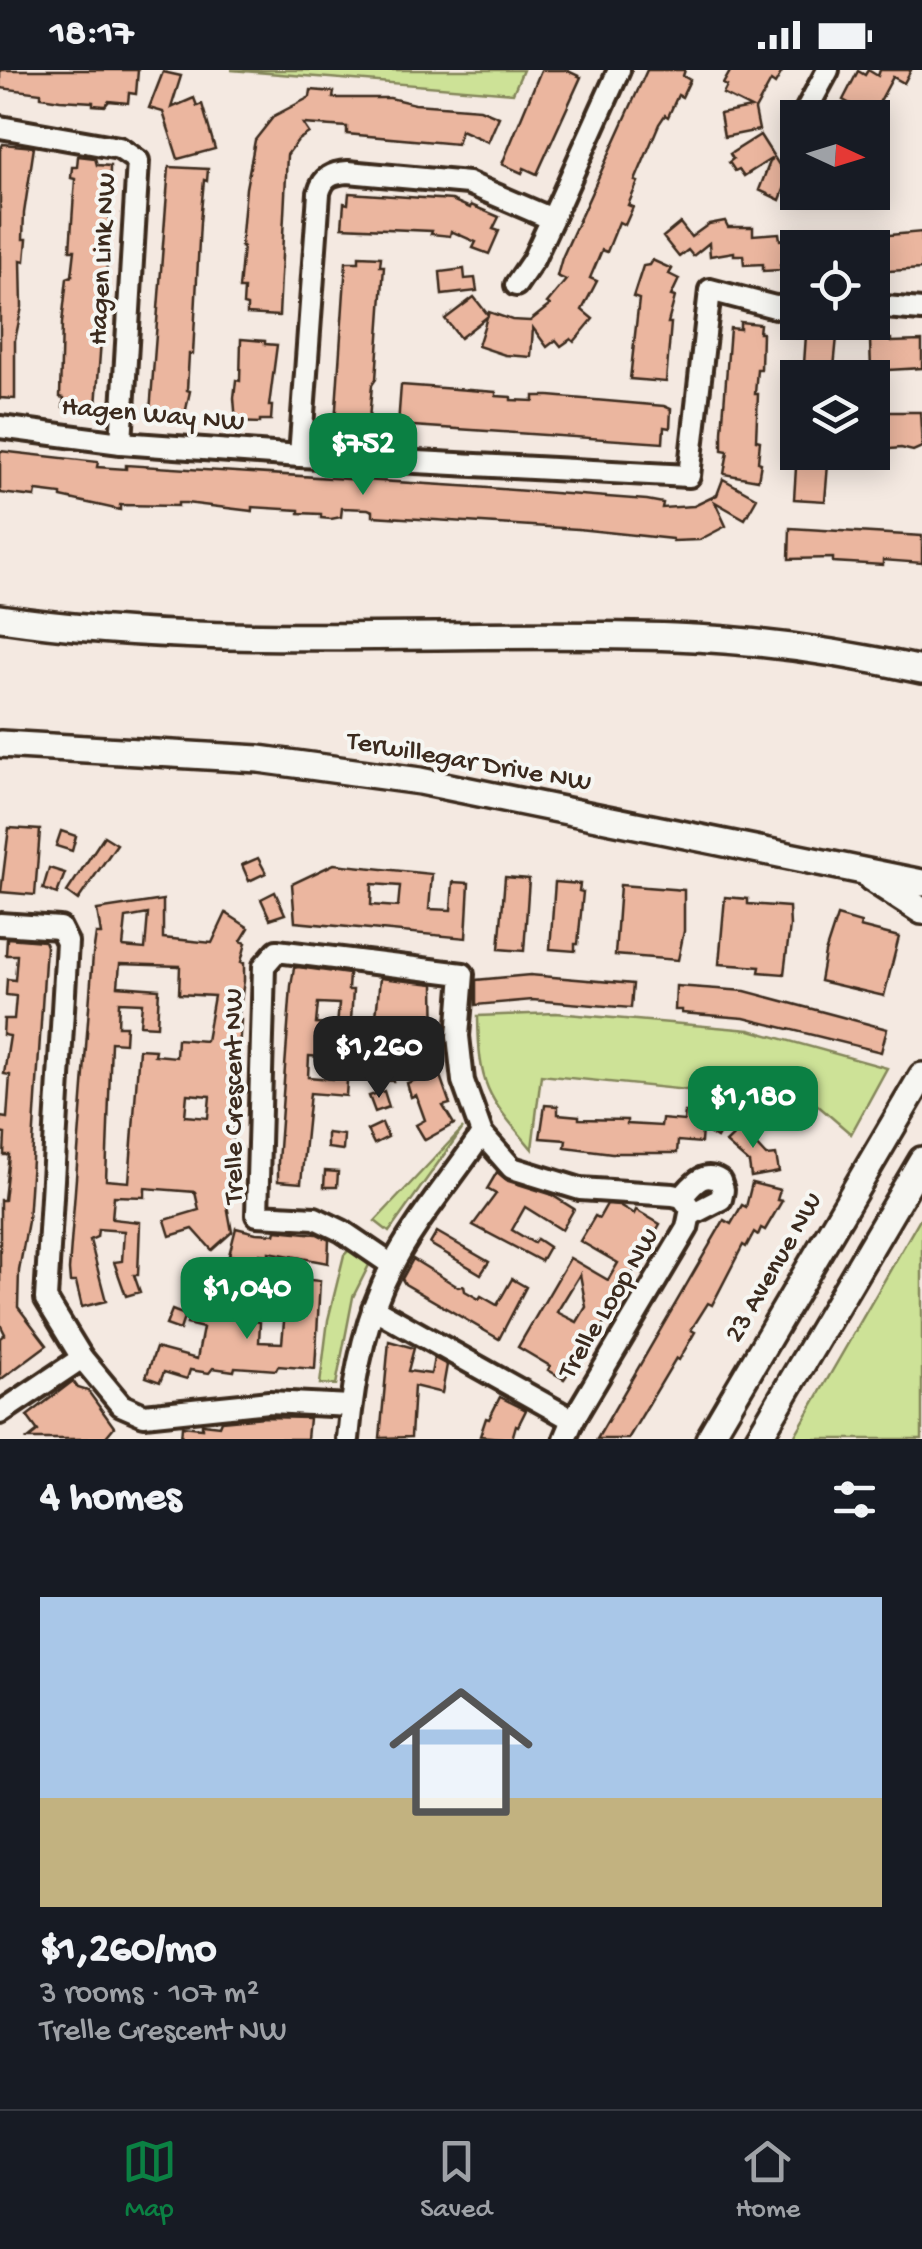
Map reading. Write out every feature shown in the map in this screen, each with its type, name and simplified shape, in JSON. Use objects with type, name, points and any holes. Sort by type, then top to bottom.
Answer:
[{"type":"main road","points":[[0,618],[114,632],[222,636],[675,636],[800,647],[922,670]]},
{"type":"main road","name":"Terwillegar Drive NW","points":[[0,744],[259,760],[420,781],[922,883]]},
{"type":"main road","points":[[858,870],[922,911]]},
{"type":"main road","name":"23 Avenue NW","points":[[710,1439],[922,1076]]},
{"type":"main road","points":[[758,1439],[922,1160]]},
{"type":"street","points":[[516,285],[533,260],[618,70]]},
{"type":"street","points":[[812,100],[828,70]]},
{"type":"street","name":"Hagen Link NW","points":[[0,127],[119,148],[138,162],[120,443]]},
{"type":"street","points":[[300,456],[319,193],[325,179],[348,172],[468,183],[552,219]]},
{"type":"street","name":"Hagen Way NW","points":[[0,427],[120,443],[300,456],[689,476],[710,290],[780,306]]},
{"type":"street","points":[[890,307],[922,310]]},
{"type":"street","points":[[0,924],[60,928],[68,942],[46,1298],[82,1358],[121,1405],[144,1415],[269,1402],[351,1406]]},
{"type":"street","name":"Trelle Crescent NW","points":[[392,1265],[315,1218],[257,1216],[264,966],[277,951],[463,974],[458,1036],[461,1066],[482,1134]]},
{"type":"street","points":[[348,1439],[351,1406],[373,1308],[392,1265],[482,1134]]},
{"type":"street","name":"Trelle Loop NW","points":[[373,1308],[569,1430],[688,1206],[580,1188],[512,1168],[482,1134]]},
{"type":"street","points":[[0,1413],[82,1358]]},
{"type":"green space","points":[[231,70],[523,70],[513,93]]},
{"type":"green space","points":[[556,1013],[750,1030],[887,1068],[851,1134],[815,1103],[541,1075],[532,1149],[488,1090],[478,1016]]},
{"type":"green space","points":[[463,1128],[389,1232],[375,1221]]},
{"type":"green space","points":[[922,1215],[922,1439],[793,1439]]},
{"type":"green space","points":[[349,1250],[369,1265],[353,1297],[336,1385],[320,1384],[328,1320],[344,1255]]},
{"type":"building","points":[[0,70],[138,70],[136,94],[129,93],[128,103],[109,101],[105,106],[41,97],[41,93],[0,88]]},
{"type":"building","points":[[541,70],[566,70],[581,77],[537,174],[524,168],[522,173],[502,164]]},
{"type":"building","points":[[647,70],[685,70],[683,76],[690,80],[668,117],[665,115],[659,124],[635,181],[638,182],[628,205],[633,207],[625,225],[619,222],[607,252],[602,250],[590,278],[597,281],[582,310],[593,319],[574,342],[571,339],[561,346],[556,340],[547,347],[533,328],[531,357],[505,355],[478,346],[487,317],[460,338],[445,319],[474,297],[488,315],[489,312],[512,320],[530,321],[550,305],[547,303],[566,280],[557,276],[562,258]]},
{"type":"building","points":[[731,70],[783,70],[775,84],[771,81],[755,110],[759,130],[724,137],[720,114],[751,108],[723,94],[727,86],[723,84]]},
{"type":"building","points":[[868,70],[878,76],[880,70],[911,70],[904,83],[893,77],[881,100],[843,100],[858,71],[865,75]]},
{"type":"building","points":[[163,72],[181,76],[171,108],[194,98],[197,106],[202,104],[215,149],[178,159],[163,112],[149,108]]},
{"type":"building","points":[[311,90],[334,92],[333,98],[390,98],[480,109],[499,117],[488,142],[461,130],[457,144],[347,134],[347,127],[303,124],[309,133],[287,155],[279,316],[247,314],[244,289],[239,289],[246,188],[255,140],[274,116],[310,97]]},
{"type":"building","points":[[760,135],[780,166],[780,200],[759,190],[771,159],[744,176],[729,162],[733,159],[730,154]]},
{"type":"building","points":[[3,144],[34,147],[24,213],[23,239],[27,239],[25,261],[21,260],[22,307],[15,340],[15,399],[0,398]]},
{"type":"building","points":[[78,156],[95,158],[97,165],[110,166],[109,236],[96,406],[82,404],[81,409],[63,407],[64,398],[60,397],[62,323],[75,250],[70,250],[75,179],[71,178]]},
{"type":"building","points":[[169,167],[208,169],[200,222],[193,354],[189,354],[190,391],[184,419],[150,412]]},
{"type":"building","points":[[349,193],[452,200],[499,217],[493,229],[499,231],[489,254],[473,248],[476,242],[451,231],[450,236],[431,234],[432,231],[342,227]]},
{"type":"building","points":[[725,221],[728,227],[753,227],[753,235],[779,233],[780,270],[763,271],[763,264],[744,265],[743,255],[734,252],[710,256],[709,243],[693,256],[688,250],[679,257],[663,237],[680,223],[691,237],[709,224]]},
{"type":"building","points":[[922,232],[922,269],[890,271],[890,235]]},
{"type":"building","points":[[359,256],[381,257],[380,266],[384,266],[368,431],[347,429],[347,424],[335,423],[346,262],[359,262]]},
{"type":"building","points":[[652,260],[672,269],[669,274],[679,279],[671,296],[675,297],[668,323],[666,382],[630,379],[639,299],[633,297],[643,266]]},
{"type":"building","points":[[464,269],[465,279],[475,278],[477,291],[442,295],[440,272]]},
{"type":"building","points":[[740,322],[760,324],[762,333],[761,369],[757,369],[755,394],[761,463],[758,480],[724,474],[728,451],[722,450],[722,432],[730,328],[740,329]]},
{"type":"building","points":[[241,339],[277,345],[269,406],[271,420],[236,422],[234,398],[236,380],[240,381]]},
{"type":"building","points":[[806,340],[837,340],[835,360],[804,360]]},
{"type":"building","points":[[870,340],[922,341],[922,368],[890,370],[890,360],[871,360]]},
{"type":"building","points":[[401,385],[496,392],[496,396],[511,400],[534,401],[534,396],[549,396],[664,406],[671,409],[670,428],[664,427],[663,443],[398,425]]},
{"type":"building","points":[[890,412],[920,412],[922,447],[913,451],[890,449]]},
{"type":"building","points":[[0,451],[98,462],[97,467],[126,469],[126,465],[475,487],[647,500],[663,503],[662,508],[694,506],[717,495],[723,479],[757,498],[745,519],[715,502],[726,526],[699,540],[673,541],[578,529],[373,516],[368,509],[342,508],[341,517],[331,519],[299,510],[252,507],[252,511],[186,503],[120,505],[120,510],[61,494],[36,491],[35,497],[0,493]]},
{"type":"building","points":[[796,470],[828,470],[825,501],[794,499]]},
{"type":"building","points":[[790,528],[922,536],[922,563],[883,560],[883,565],[833,562],[833,558],[789,559]]},
{"type":"building","points":[[9,828],[40,830],[35,895],[1,892]]},
{"type":"building","points":[[61,831],[76,836],[72,851],[56,846]]},
{"type":"building","points":[[104,836],[117,844],[78,900],[67,892]]},
{"type":"building","points":[[258,858],[266,873],[249,881],[242,865]]},
{"type":"building","points":[[334,864],[432,874],[429,909],[451,910],[453,882],[469,883],[466,938],[295,922],[292,884]],"holes":[[[372,884],[400,886],[398,907],[371,905]]]},
{"type":"building","points":[[49,868],[65,873],[57,894],[43,889]]},
{"type":"building","points":[[505,877],[529,879],[524,951],[499,949]]},
{"type":"building","points":[[555,882],[580,884],[579,891],[583,892],[575,951],[550,949]]},
{"type":"building","points":[[620,885],[684,890],[684,931],[678,960],[615,955]]},
{"type":"building","points":[[275,892],[285,914],[270,919],[261,899]]},
{"type":"building","points":[[725,897],[748,899],[748,904],[789,907],[784,974],[759,972],[760,967],[719,964]]},
{"type":"building","points":[[163,900],[163,938],[212,943],[226,913],[249,928],[241,941],[246,943],[241,962],[244,981],[238,1020],[229,1194],[225,1194],[232,1232],[212,1250],[193,1229],[170,1236],[165,1220],[199,1210],[195,1192],[145,1188],[145,1197],[114,1196],[112,1219],[140,1222],[138,1275],[134,1275],[140,1292],[126,1296],[114,1262],[122,1261],[124,1231],[98,1229],[97,1237],[90,1240],[106,1301],[82,1307],[76,1282],[70,1282],[69,1270],[93,955],[96,934],[101,934],[97,910]],"holes":[[[148,914],[145,949],[123,947],[126,918]],[[120,964],[180,966],[179,994],[214,996],[206,1041],[177,1039],[176,1057],[139,1049],[129,1182],[106,1180],[111,1042],[125,1043],[126,1026],[118,1026],[119,1002],[142,1003],[140,1025],[157,1026],[159,989],[118,986]],[[187,1094],[210,1096],[208,1118],[185,1116]]]},
{"type":"building","points":[[837,916],[861,923],[860,927],[899,937],[884,996],[820,981]]},
{"type":"building","points":[[7,938],[44,941],[46,946],[28,1221],[19,1271],[18,1307],[47,1345],[0,1380],[0,1338],[5,1334],[0,1324],[0,1200],[4,1200],[9,1155],[4,1155],[5,1134],[0,1133],[0,1117],[7,1118],[10,1075],[4,1074],[10,1036],[3,1035],[4,1019],[14,1019],[16,996],[6,995],[7,979],[15,980],[17,955],[6,955]]},
{"type":"building","points":[[294,968],[349,974],[348,990],[353,990],[346,1096],[310,1093],[301,1183],[278,1181]],"holes":[[[318,1003],[339,1004],[337,1026],[316,1024]],[[309,1056],[333,1058],[332,1079],[308,1077]]]},
{"type":"building","points":[[530,975],[633,984],[631,1008],[532,1000],[476,1005],[476,980]]},
{"type":"building","points":[[380,978],[434,984],[435,1045],[450,1104],[443,1106],[454,1124],[425,1140],[416,1125],[425,1120],[407,1083],[416,1080],[412,1054],[387,1058],[393,1081],[376,1080],[374,1035]]},
{"type":"building","points":[[676,986],[745,991],[887,1029],[881,1052],[744,1018],[682,1013],[675,1010]]},
{"type":"building","points":[[384,1091],[389,1107],[375,1112],[369,1096]]},
{"type":"building","points":[[723,1103],[734,1109],[717,1138],[702,1129],[701,1143],[678,1141],[677,1153],[612,1153],[565,1147],[566,1140],[540,1138],[545,1105],[558,1106],[558,1114],[579,1119],[627,1120],[627,1124],[661,1126],[662,1119],[684,1121],[685,1112],[716,1112]]},
{"type":"building","points":[[752,1118],[760,1127],[755,1132],[760,1137],[754,1143],[766,1156],[776,1155],[779,1172],[751,1177],[749,1163],[726,1143]]},
{"type":"building","points":[[382,1123],[388,1137],[374,1144],[367,1130]]},
{"type":"building","points":[[327,1133],[344,1135],[343,1150],[327,1148]]},
{"type":"building","points":[[325,1171],[338,1172],[337,1187],[324,1187]]},
{"type":"building","points":[[497,1172],[508,1181],[550,1194],[574,1209],[562,1230],[525,1207],[512,1230],[549,1247],[541,1261],[473,1225],[496,1194],[487,1189]]},
{"type":"building","points":[[752,1183],[780,1190],[777,1200],[782,1201],[765,1230],[761,1228],[758,1235],[754,1232],[746,1247],[743,1245],[712,1305],[708,1303],[691,1330],[695,1332],[679,1360],[676,1358],[628,1439],[597,1439],[724,1220],[731,1224],[742,1205],[746,1207]]},
{"type":"building","points":[[607,1204],[619,1205],[660,1224],[598,1334],[564,1379],[518,1347],[570,1258],[608,1280],[618,1263],[580,1241],[595,1216],[599,1218]],"holes":[[[580,1274],[586,1307],[577,1322],[557,1312]]]},
{"type":"building","points":[[236,1228],[256,1233],[275,1234],[276,1230],[317,1234],[329,1240],[328,1263],[269,1252],[260,1254],[258,1262],[229,1255]]},
{"type":"building","points":[[437,1232],[489,1262],[481,1274],[430,1244]]},
{"type":"building","points":[[413,1259],[458,1287],[464,1286],[465,1291],[479,1299],[481,1296],[497,1305],[512,1279],[526,1287],[499,1339],[405,1284],[402,1279]]},
{"type":"building","points":[[198,1268],[211,1275],[204,1288],[191,1281]]},
{"type":"building","points":[[254,1275],[268,1276],[267,1290],[253,1289]]},
{"type":"building","points":[[292,1278],[320,1281],[315,1369],[213,1368],[209,1373],[190,1370],[187,1379],[164,1372],[160,1382],[146,1377],[156,1348],[197,1359],[203,1328],[187,1324],[190,1310],[260,1322],[259,1342],[282,1343],[285,1311],[304,1312],[305,1290],[292,1289]]},
{"type":"building","points":[[172,1310],[185,1315],[180,1330],[166,1325]]},
{"type":"building","points":[[389,1341],[414,1348],[408,1371],[431,1374],[434,1358],[447,1365],[442,1393],[414,1386],[411,1437],[380,1438]]},
{"type":"building","points":[[73,1381],[78,1388],[88,1391],[114,1427],[104,1439],[28,1439],[38,1431],[27,1416]]},
{"type":"building","points":[[500,1397],[526,1410],[512,1439],[480,1436],[486,1418],[489,1419]]},
{"type":"building","points":[[309,1418],[307,1439],[181,1439],[182,1426],[202,1428],[202,1424],[219,1426],[221,1421]]}]
